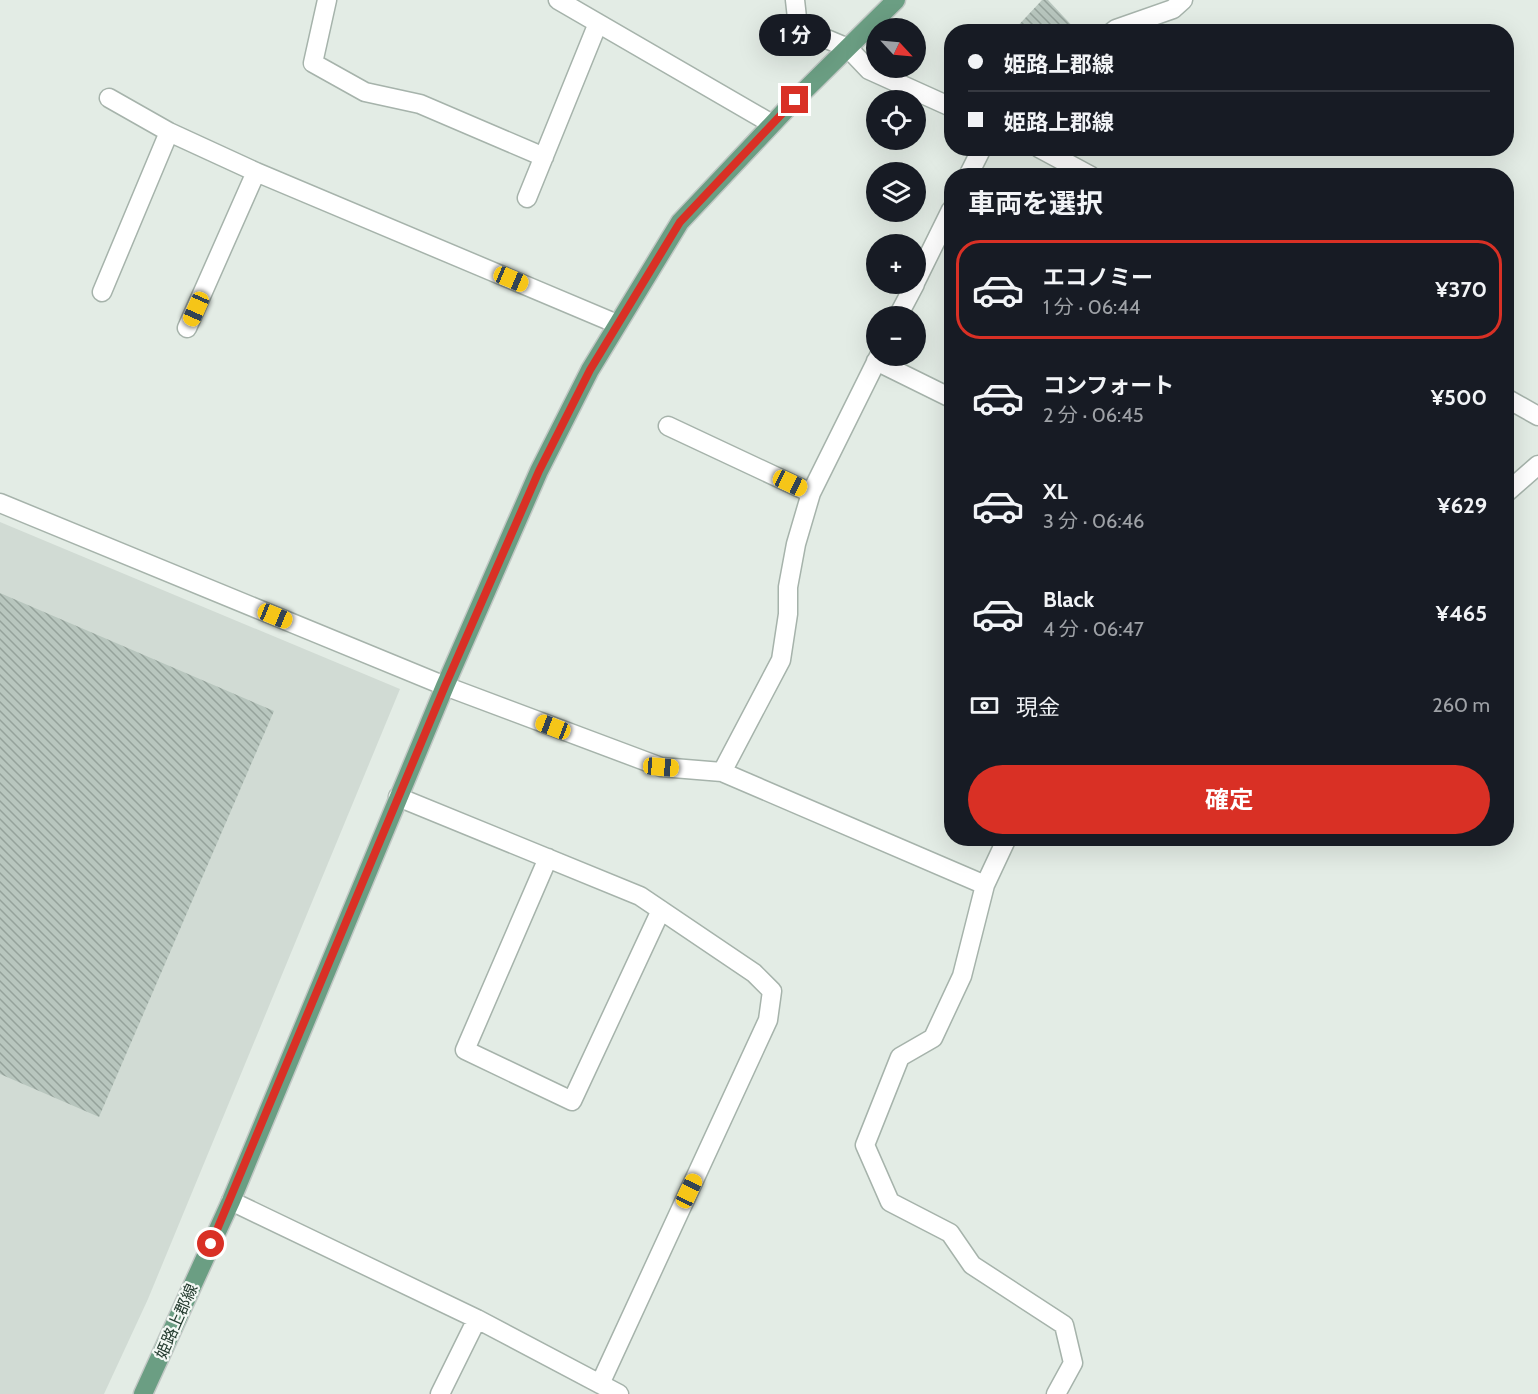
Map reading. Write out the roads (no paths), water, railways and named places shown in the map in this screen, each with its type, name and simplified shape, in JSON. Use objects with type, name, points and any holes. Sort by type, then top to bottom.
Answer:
[{"type":"main road","name":"姫路上郡線","points":[[143,1394],[231,1201],[445,686],[539,471],[590,370],[680,222],[772,124],[896,0]]},
{"type":"street","points":[[327,0],[314,63],[364,92],[420,104],[544,157]]},
{"type":"street","points":[[558,0],[772,124]]},
{"type":"street","points":[[795,0],[798,27],[848,48],[869,70],[944,104]]},
{"type":"street","points":[[1128,24],[1173,9],[1183,0]]},
{"type":"street","points":[[527,198],[598,23]]},
{"type":"street","points":[[109,98],[169,132],[256,172],[617,324]]},
{"type":"street","points":[[102,292],[169,132]]},
{"type":"street","points":[[1054,156],[1076,168]]},
{"type":"street","points":[[187,328],[256,172]]},
{"type":"street","points":[[926,261],[944,224]]},
{"type":"street","points":[[722,772],[781,660],[792,565],[811,493],[874,366]]},
{"type":"street","points":[[893,366],[944,394]]},
{"type":"street","points":[[1514,402],[1538,416]]},
{"type":"street","points":[[668,426],[811,493]]},
{"type":"street","points":[[1514,486],[1538,465]]},
{"type":"street","points":[[0,503],[445,686],[661,767],[722,772],[985,885]]},
{"type":"street","points":[[398,797],[640,896],[754,973],[772,991],[768,1020],[600,1384]]},
{"type":"street","points":[[1003,846],[985,885],[962,976],[938,1028],[933,1038],[900,1057],[865,1145],[890,1202],[950,1233],[972,1265],[1064,1325],[1072,1363],[1056,1394]]},
{"type":"street","points":[[548,858],[465,1050],[572,1101],[662,910]]},
{"type":"street","points":[[231,1201],[477,1319],[619,1394]]},
{"type":"street","points":[[440,1394],[477,1319]]}]
